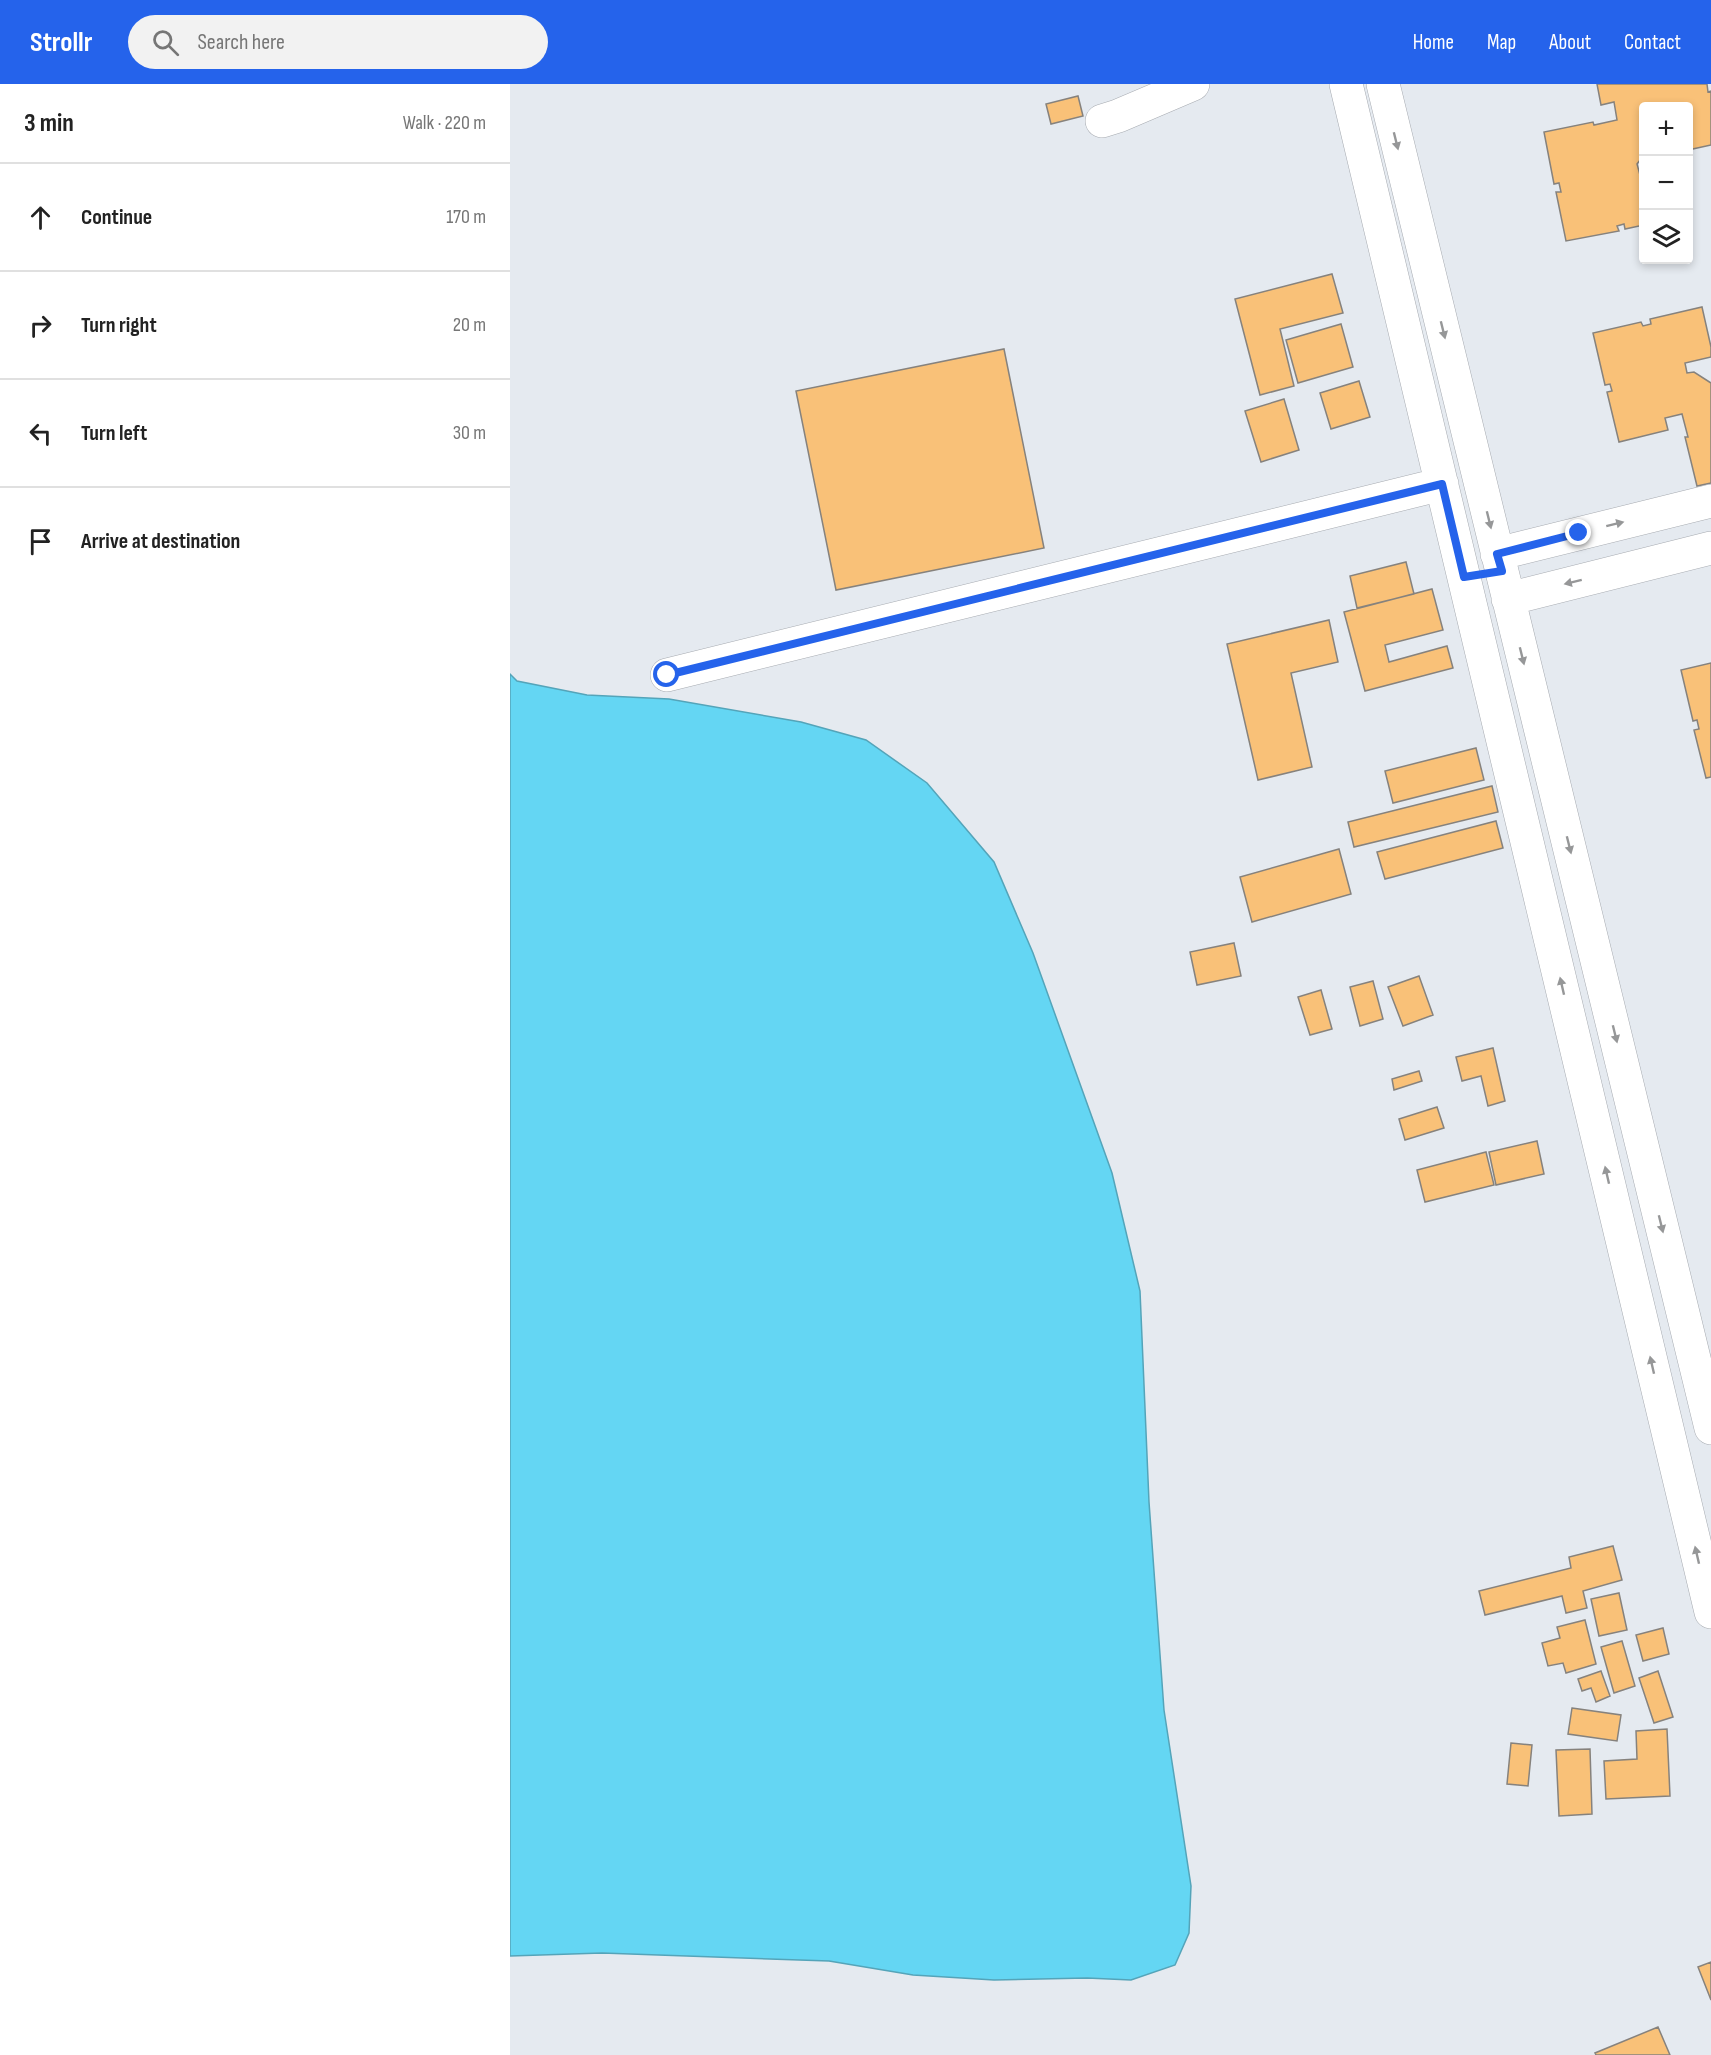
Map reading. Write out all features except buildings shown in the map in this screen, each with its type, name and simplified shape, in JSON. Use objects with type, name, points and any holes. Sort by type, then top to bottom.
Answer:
[{"type":"street","points":[[1102,120],[1193,84]]},
{"type":"street","points":[[1346,84],[1711,1612]]},
{"type":"street","points":[[1383,84],[1711,1428]]},
{"type":"street","points":[[667,675],[1442,484]]},
{"type":"street","points":[[1502,575],[1711,501]]},
{"type":"street","points":[[1464,577],[1502,575],[1711,548]]},
{"type":"water","points":[[510,674],[517,681],[587,695],[669,699],[801,722],[866,740],[927,783],[994,862],[1033,953],[1112,1173],[1140,1291],[1149,1502],[1164,1710],[1191,1886],[1189,1933],[1175,1965],[1131,1980],[1087,1978],[994,1980],[913,1975],[829,1961],[602,1953],[510,1956]]},
{"type":"route","points":[[667,675],[1442,484],[1464,577],[1502,571],[1497,554],[1579,533]]}]
